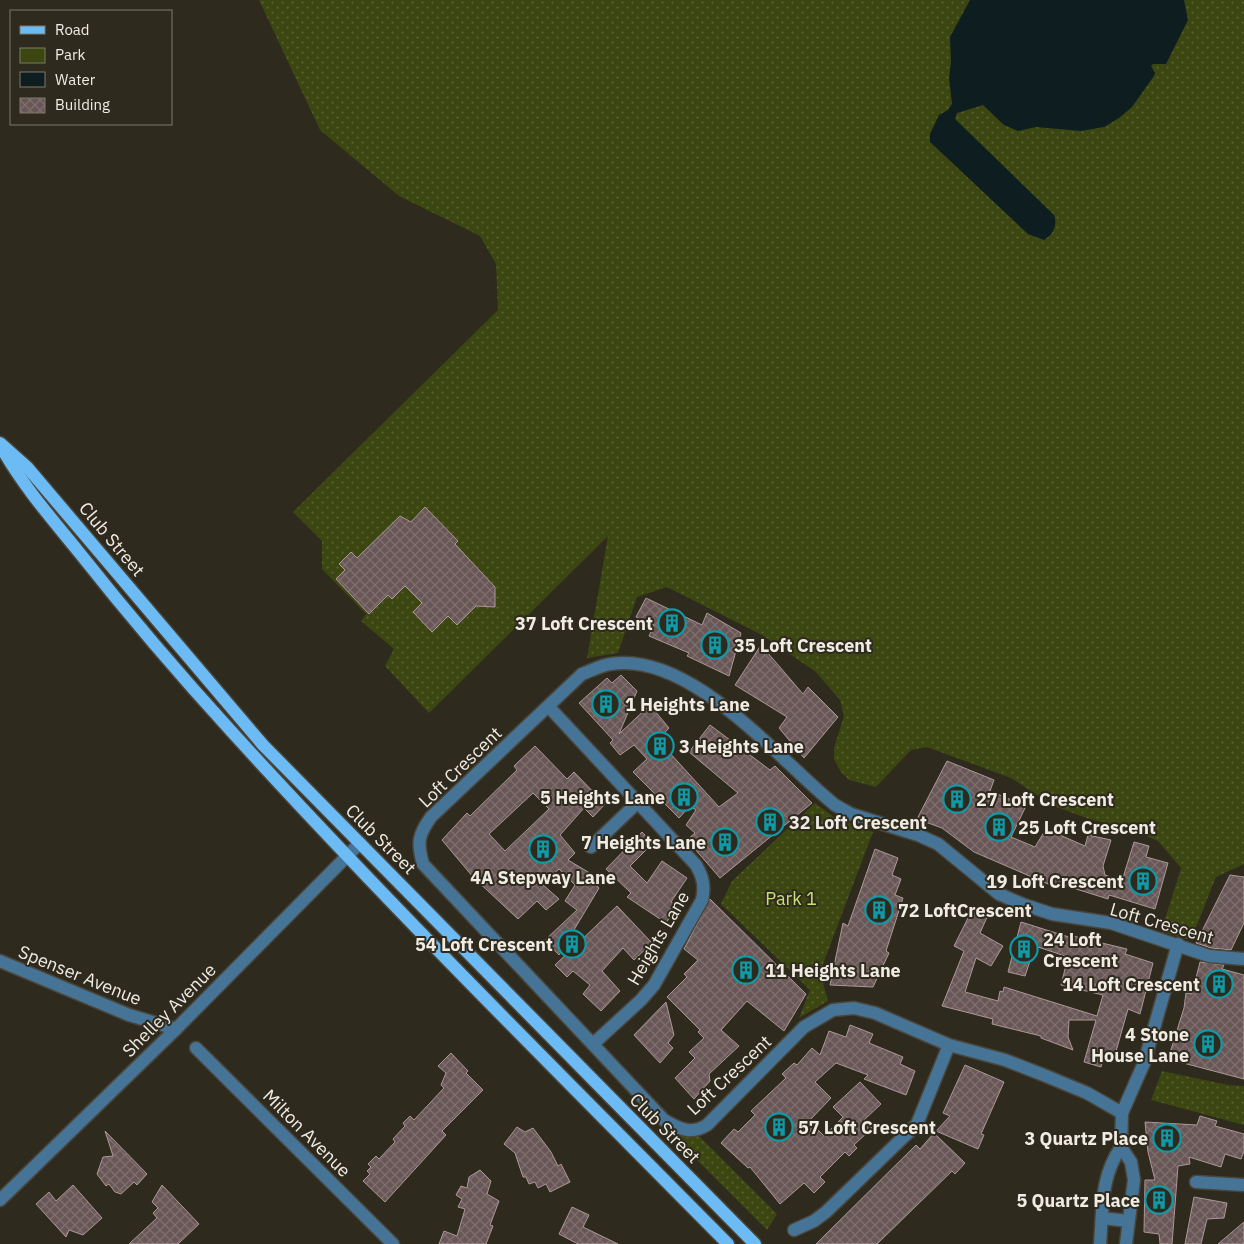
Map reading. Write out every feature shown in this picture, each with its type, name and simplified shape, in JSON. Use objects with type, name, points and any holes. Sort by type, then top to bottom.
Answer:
[{"type":"main road","name":"Club Street","points":[[0,444],[38,480],[264,745],[755,1244]]},
{"type":"main road","name":"Club Street","points":[[0,444],[17,474],[40,506],[176,670],[346,856],[728,1244]]},
{"type":"street","name":"Loft Crescent","points":[[1122,1113],[1087,1093],[1046,1076],[1005,1060],[949,1044],[875,1013],[854,1008],[833,1010],[804,1027],[706,1124],[698,1130],[688,1131],[664,1120],[423,864],[418,847],[422,830],[431,817],[549,708],[582,674],[611,664],[640,664],[672,673],[737,716],[835,806],[850,814],[918,835],[938,844],[998,894],[1052,914],[1111,923],[1209,956],[1244,959]]},
{"type":"street","name":"Heights Lane","points":[[549,708],[696,865],[703,876],[704,890],[702,900],[654,985],[642,1000],[593,1044]]},
{"type":"street","points":[[591,846],[636,803]]},
{"type":"street","name":"Shelley Avenue","points":[[0,1200],[176,1029],[360,843]]},
{"type":"street","points":[[1100,1244],[1104,1184],[1109,1164],[1121,1147],[1122,1113],[1144,1063],[1178,944]]},
{"type":"street","name":"Spenser Avenue","points":[[0,961],[129,1015],[176,1029]]},
{"type":"street","points":[[794,1230],[814,1221],[826,1212],[917,1124],[949,1044]]},
{"type":"street","name":"Milton Avenue","points":[[196,1048],[393,1244]]},
{"type":"street","points":[[1121,1147],[1131,1162],[1134,1180],[1126,1244]]},
{"type":"street","points":[[1196,1182],[1244,1185]]},
{"type":"street","points":[[1102,1218],[1128,1221]]},
{"type":"green space","points":[[259,0],[1244,0],[1244,864],[1216,877],[1191,940],[1161,932],[1181,868],[1158,841],[1132,830],[1086,818],[1054,806],[1011,778],[927,747],[911,750],[876,787],[849,780],[841,772],[834,759],[834,748],[844,716],[840,700],[816,672],[762,635],[667,587],[637,597],[618,653],[587,658],[608,536],[429,713],[385,666],[394,649],[361,621],[366,614],[322,569],[322,541],[293,512],[498,310],[496,264],[480,236],[399,196],[320,130]]},
{"type":"green space","name":"Park 1","points":[[815,803],[834,817],[873,832],[820,972],[828,1001],[799,1018],[810,990],[721,904],[732,881]]},
{"type":"green space","points":[[1162,1071],[1228,1085],[1244,1086],[1244,1125],[1151,1100]]},
{"type":"green space","points":[[672,1135],[698,1135],[777,1214],[767,1230]]},
{"type":"water","points":[[970,0],[1184,0],[1188,20],[1166,64],[1153,64],[1151,66],[1155,73],[1154,76],[1132,107],[1104,127],[1081,131],[1036,127],[1018,131],[1004,125],[983,105],[957,113],[955,119],[1054,215],[1054,229],[1044,240],[1028,234],[930,142],[930,134],[939,115],[948,110],[952,104],[949,78],[951,62],[950,37]]},
{"type":"building","points":[[425,507],[458,541],[455,544],[495,587],[495,607],[476,606],[457,625],[448,616],[432,632],[413,612],[422,603],[405,586],[392,599],[388,595],[369,614],[336,579],[345,570],[339,564],[351,552],[357,558],[400,516],[411,522]]},
{"type":"building","points":[[646,598],[702,625],[707,613],[741,633],[729,676],[687,656],[689,653],[649,636],[654,625],[636,617]]},
{"type":"building","points":[[761,645],[803,694],[808,687],[838,717],[804,758],[779,728],[787,717],[735,685]]},
{"type":"building","points":[[621,675],[637,691],[619,734],[650,705],[669,728],[658,740],[719,807],[738,793],[689,752],[710,725],[770,770],[775,766],[812,803],[720,878],[687,840],[695,833],[686,825],[696,810],[690,806],[679,818],[633,772],[647,759],[634,745],[620,755],[610,743],[613,740],[579,703],[607,678],[612,683]]},
{"type":"building","points":[[535,746],[567,779],[574,772],[605,804],[593,817],[584,808],[560,835],[575,853],[568,860],[593,875],[590,878],[599,888],[559,955],[545,940],[577,910],[565,901],[575,885],[559,869],[542,884],[559,899],[546,910],[537,901],[518,919],[473,877],[442,840],[467,813],[470,816],[517,770],[514,766]],"holes":[[[533,793],[549,809],[505,851],[489,834]]]},
{"type":"building","points":[[947,761],[994,780],[990,791],[1026,806],[1011,837],[1035,847],[1046,829],[1085,846],[1088,835],[1111,840],[1103,866],[1105,875],[1122,881],[1134,842],[1149,846],[1146,857],[1168,863],[1155,909],[1109,895],[1108,899],[1057,883],[1055,887],[974,852],[942,828],[917,819]]},
{"type":"building","points":[[642,832],[653,843],[630,866],[647,883],[662,861],[687,878],[671,902],[677,906],[666,923],[627,897],[631,893],[606,869]]},
{"type":"building","points":[[875,849],[898,858],[892,875],[901,879],[895,895],[903,898],[886,951],[889,953],[873,987],[830,985],[843,923],[848,926]]},
{"type":"building","points":[[1230,875],[1244,877],[1244,923],[1231,950],[1211,948],[1196,943]]},
{"type":"building","points":[[710,899],[806,994],[784,1031],[747,1001],[721,1030],[739,1046],[709,1074],[710,1081],[694,1099],[675,1078],[695,1058],[689,1052],[704,1038],[698,1032],[700,1030],[667,997],[687,977],[684,974],[698,960],[684,949]]},
{"type":"building","points":[[617,906],[652,943],[634,960],[623,948],[602,971],[620,991],[601,1011],[583,994],[590,985],[573,971],[567,977],[555,965]]},
{"type":"building","points":[[974,906],[988,915],[980,933],[1003,946],[991,966],[976,958],[965,992],[998,1001],[1000,991],[1003,992],[1004,987],[1097,1016],[1103,995],[1061,985],[1068,957],[1035,946],[1025,976],[1008,972],[1021,922],[1072,938],[1073,936],[1127,949],[1125,954],[1153,963],[1140,1014],[1128,1009],[1113,1062],[1103,1059],[1101,1067],[1084,1062],[1096,1020],[1069,1020],[1068,1037],[1073,1050],[1041,1038],[1041,1036],[992,1024],[993,1019],[942,1006],[964,951],[954,946]]},
{"type":"building","points":[[1200,962],[1224,965],[1222,969],[1244,975],[1244,1079],[1168,1059],[1184,1008],[1186,993],[1192,994]]},
{"type":"building","points":[[666,1002],[674,1035],[668,1043],[673,1048],[660,1063],[634,1035]]},
{"type":"building","points":[[850,1025],[873,1034],[869,1043],[903,1057],[900,1064],[915,1071],[906,1095],[864,1079],[868,1075],[836,1063],[815,1082],[831,1098],[809,1121],[824,1136],[843,1117],[833,1107],[860,1082],[881,1104],[864,1120],[872,1128],[854,1145],[857,1148],[849,1156],[845,1152],[820,1177],[825,1182],[814,1193],[804,1183],[780,1204],[750,1167],[748,1168],[721,1143],[734,1129],[738,1132],[755,1115],[751,1111],[786,1078],[782,1074],[794,1063],[797,1065],[812,1048],[820,1055],[829,1031],[846,1037]]},
{"type":"building","points":[[451,1053],[468,1071],[466,1073],[483,1090],[442,1131],[446,1135],[385,1202],[363,1181],[370,1174],[367,1171],[371,1167],[368,1164],[376,1156],[379,1159],[395,1142],[393,1139],[405,1126],[403,1123],[410,1116],[414,1120],[444,1088],[441,1085],[446,1073],[438,1066]]},
{"type":"building","points":[[965,1065],[1004,1082],[981,1134],[984,1135],[978,1149],[936,1131],[950,1116],[943,1113]]},
{"type":"building","points":[[1200,1116],[1217,1121],[1215,1126],[1244,1134],[1244,1151],[1241,1159],[1225,1154],[1221,1167],[1189,1157],[1190,1164],[1178,1166],[1172,1244],[1160,1244],[1159,1234],[1144,1232],[1145,1180],[1155,1180],[1148,1152],[1145,1122],[1197,1125]]},
{"type":"building","points":[[517,1127],[525,1132],[533,1128],[551,1152],[558,1166],[561,1164],[570,1182],[550,1192],[546,1184],[538,1188],[535,1182],[529,1184],[526,1177],[523,1177],[515,1153],[504,1144]]},
{"type":"building","points":[[105,1131],[147,1174],[137,1185],[134,1182],[121,1194],[115,1192],[109,1184],[106,1186],[97,1174],[103,1157],[113,1156]]},
{"type":"building","points":[[934,1133],[965,1163],[955,1174],[952,1171],[877,1244],[816,1244],[916,1145],[920,1149]]},
{"type":"building","points":[[480,1170],[491,1181],[487,1194],[499,1201],[490,1225],[493,1226],[486,1244],[439,1244],[444,1231],[457,1236],[465,1209],[458,1207],[462,1199],[456,1195],[461,1186],[467,1188],[469,1177]]},
{"type":"building","points":[[73,1185],[102,1218],[83,1235],[69,1230],[66,1237],[36,1204],[49,1192],[56,1201]]},
{"type":"building","points":[[162,1185],[199,1224],[178,1244],[129,1244],[157,1218],[153,1213],[158,1208],[152,1202]]},
{"type":"building","points":[[1194,1197],[1227,1203],[1224,1218],[1207,1219],[1201,1244],[1185,1244]]},
{"type":"building","points":[[572,1207],[589,1215],[583,1227],[618,1244],[578,1244],[559,1234]]},
{"type":"building","points":[[1244,1222],[1244,1244],[1218,1244]]},
{"type":"place","name":"37 Loft Crescent","points":[[672,623]]},
{"type":"place","name":"35 Loft Crescent","points":[[715,645]]},
{"type":"place","name":"1 Heights Lane","points":[[606,704]]},
{"type":"place","name":"3 Heights Lane","points":[[660,746]]},
{"type":"place","name":"5 Heights Lane","points":[[684,797]]},
{"type":"place","name":"27 Loft Crescent","points":[[957,799]]},
{"type":"place","name":"32 Loft Crescent","points":[[770,822]]},
{"type":"place","name":"25 Loft Crescent","points":[[999,827]]},
{"type":"place","name":"7 Heights Lane","points":[[725,842]]},
{"type":"place","name":"4A Stepway Lane","points":[[543,849]]},
{"type":"place","name":"19 Loft Crescent","points":[[1143,881]]},
{"type":"place","name":"72 LoftCrescent","points":[[879,910]]},
{"type":"place","name":"54 Loft Crescent","points":[[572,944]]},
{"type":"place","name":"24 Loft Crescent","points":[[1024,949]]},
{"type":"place","name":"11 Heights Lane","points":[[746,970]]},
{"type":"place","name":"14 Loft Crescent","points":[[1219,984]]},
{"type":"place","name":"4 Stone House Lane","points":[[1208,1044]]},
{"type":"place","name":"57 Loft Crescent","points":[[779,1127]]},
{"type":"place","name":"3 Quartz Place","points":[[1167,1138]]},
{"type":"place","name":"5 Quartz Place","points":[[1159,1200]]}]
